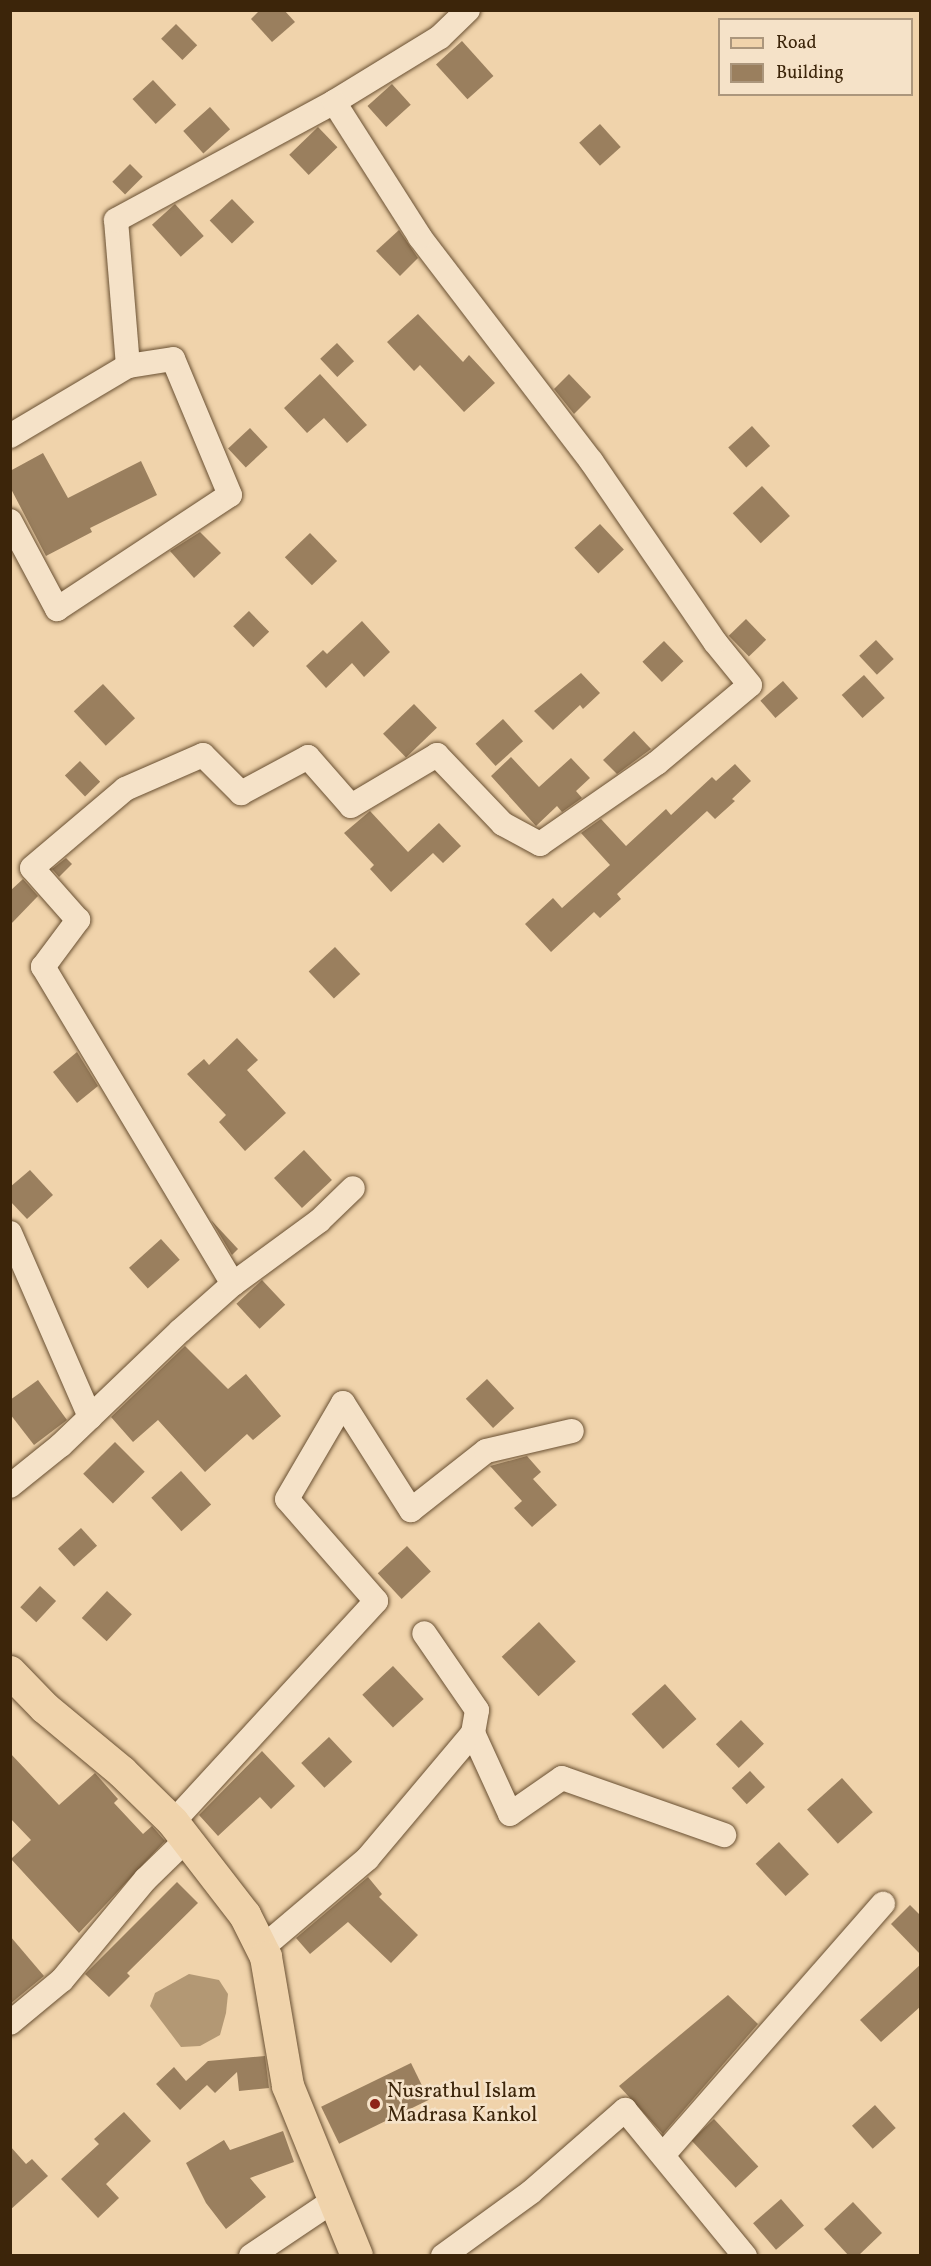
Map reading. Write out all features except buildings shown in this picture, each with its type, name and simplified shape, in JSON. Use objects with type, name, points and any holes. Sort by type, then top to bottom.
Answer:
[{"type":"main road","points":[[10,1672],[45,1708],[122,1772],[180,1831],[245,1915],[262,1948],[288,2086],[357,2256]]},
{"type":"street","points":[[128,366],[116,220],[334,102],[440,37],[468,10]]},
{"type":"street","points":[[233,1284],[43,967],[78,920],[33,868],[125,789],[203,755],[241,793],[308,757],[351,806],[438,755],[504,824],[540,844],[657,763],[750,685],[715,642],[591,461],[420,237],[334,102]]},
{"type":"street","points":[[10,436],[128,366],[172,359],[230,495],[57,609],[10,521]]},
{"type":"street","points":[[10,1486],[90,1417],[233,1284],[319,1221],[353,1188]]},
{"type":"street","points":[[10,1233],[90,1417]]},
{"type":"street","points":[[10,2023],[62,1980],[146,1879],[180,1831],[376,1601],[287,1499],[342,1403],[411,1510],[486,1451],[572,1431]]},
{"type":"street","points":[[262,1948],[367,1859],[473,1733],[477,1710],[424,1633]]},
{"type":"street","points":[[473,1733],[510,1814],[562,1778],[724,1835]]},
{"type":"street","points":[[663,2156],[883,1904]]},
{"type":"street","points":[[443,2256],[531,2192],[625,2110],[746,2256]]},
{"type":"street","points":[[251,2256],[333,2201]]},
{"type":"shaded area","points":[[189,1974],[219,1980],[228,1994],[226,2013],[220,2035],[200,2046],[181,2047],[150,2006],[155,1993]]},
{"type":"place","name":"Nusrathul Islam Madrasa Kankol","points":[[375,2104]]}]
